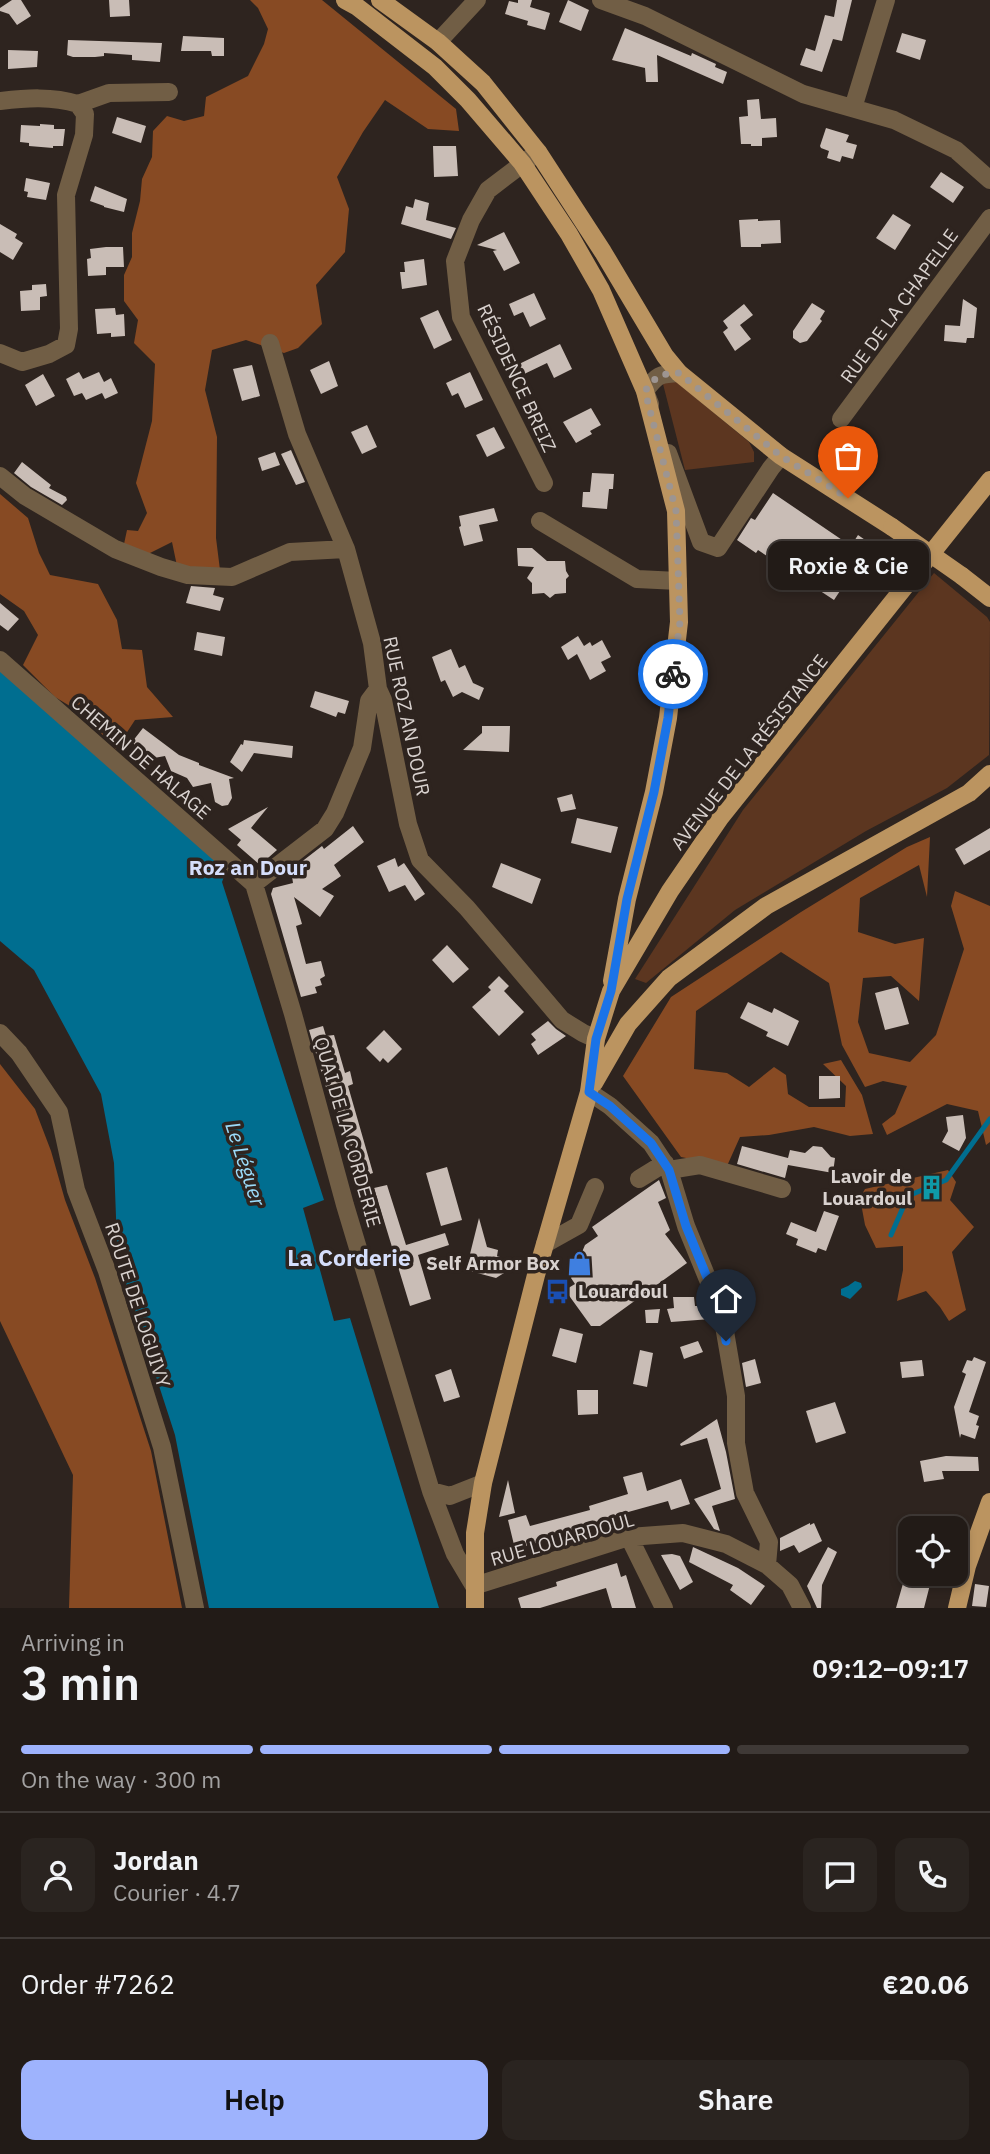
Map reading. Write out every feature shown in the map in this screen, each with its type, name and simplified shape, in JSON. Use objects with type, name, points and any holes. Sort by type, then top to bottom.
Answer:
[{"type":"main road","points":[[345,0],[435,67],[468,100],[522,163],[569,234],[601,290],[645,391],[676,511],[680,622],[668,718],[654,792],[627,899],[611,991]]},
{"type":"main road","points":[[380,0],[438,41],[483,83],[538,152],[603,252],[665,356],[679,373],[781,456],[892,527],[990,598]]},
{"type":"main road","name":"AVENUE DE LA RÉSISTANCE","points":[[475,1608],[475,1533],[483,1483],[545,1244],[589,1092],[596,1039],[611,991],[670,891],[720,818],[990,480]]},
{"type":"main road","points":[[589,1092],[628,1024],[669,978],[766,906],[969,793],[990,775]]},
{"type":"main road","points":[[957,1608],[967,1566],[990,1503]]},
{"type":"street","points":[[438,41],[477,0]]},
{"type":"street","points":[[601,0],[645,16],[803,94],[894,120],[956,150],[990,180]]},
{"type":"street","points":[[853,108],[886,0]]},
{"type":"street","points":[[78,104],[109,93],[169,92]]},
{"type":"street","points":[[0,102],[63,99],[78,104],[85,114],[84,135],[66,195],[69,329],[66,345],[49,354],[22,362],[0,353]]},
{"type":"street","name":"RÉSIDENCE BREIZ","points":[[538,152],[488,190],[471,219],[455,261],[461,317],[544,483]]},
{"type":"street","name":"RUE DE LA CHAPELLE","points":[[841,419],[990,218]]},
{"type":"street","name":"RUE ROZ AN DOUR","points":[[270,342],[297,434],[346,549],[372,643],[379,689],[408,824],[421,860],[467,908],[562,1020],[596,1039]]},
{"type":"street","points":[[679,373],[662,374],[654,379],[645,391],[701,542],[718,548],[781,456]]},
{"type":"street","points":[[0,477],[25,496],[115,549],[188,575],[232,577],[290,552],[346,549]]},
{"type":"street","points":[[540,521],[637,579],[678,581]]},
{"type":"street","name":"CHEMIN DE HALAGE","points":[[0,660],[254,884]]},
{"type":"street","points":[[254,884],[325,829],[335,813],[362,748],[369,701],[379,689]]},
{"type":"street","name":"QUAI DE LA CORDERIE","points":[[254,884],[345,1205],[431,1491],[455,1554],[474,1586]]},
{"type":"street","name":"ROUTE DE LOGUIVY","points":[[0,1033],[19,1053],[59,1112],[76,1190],[107,1271],[162,1447],[195,1608]]},
{"type":"street","points":[[589,1092],[610,1106],[651,1143],[667,1167],[686,1226],[722,1314],[736,1396],[736,1443],[745,1493],[769,1542],[766,1565]]},
{"type":"street","points":[[639,1179],[667,1167],[699,1165],[782,1189]]},
{"type":"street","points":[[545,1244],[579,1225],[594,1187]]},
{"type":"street","points":[[431,1491],[450,1496],[483,1483]]},
{"type":"street","name":"RUE LOUARDOUL","points":[[474,1586],[629,1537],[683,1533],[726,1544],[766,1565],[790,1585],[802,1608]]},
{"type":"street","points":[[629,1537],[664,1608]]},
{"type":"shaded area","points":[[250,0],[322,0],[456,109],[459,131],[428,129],[385,100],[337,177],[349,209],[345,252],[316,285],[322,324],[298,348],[284,353],[246,340],[212,350],[205,390],[217,437],[216,538],[220,570],[177,566],[172,542],[148,554],[124,544],[127,530],[138,531],[147,513],[136,483],[152,421],[155,364],[134,343],[138,320],[124,301],[124,275],[132,257],[132,233],[142,179],[152,157],[153,131],[167,116],[184,121],[204,116],[206,97],[248,76],[264,44],[268,29],[258,8]]},
{"type":"shaded area","points":[[664,378],[670,378],[679,384],[749,442],[754,452],[754,462],[685,470],[663,384]]},
{"type":"shaded area","points":[[0,494],[28,518],[39,553],[50,575],[98,584],[117,620],[122,649],[142,650],[147,687],[173,717],[135,720],[116,749],[83,714],[55,697],[23,665],[38,635],[24,611],[0,594]]},
{"type":"shaded area","points":[[934,573],[990,622],[989,755],[947,788],[866,831],[735,910],[646,983],[635,979],[743,810]]},
{"type":"shaded area","points":[[930,837],[927,897],[919,865],[860,898],[858,932],[895,944],[924,938],[919,1001],[891,976],[863,978],[858,1022],[869,1053],[910,1062],[936,1035],[964,949],[951,906],[955,891],[990,906],[990,1142],[986,1145],[978,1111],[947,1104],[887,1135],[882,1124],[895,1114],[907,1086],[883,1081],[865,1087],[842,1045],[829,983],[781,952],[696,1011],[694,1069],[727,1073],[749,1087],[774,1067],[786,1075],[788,1094],[809,1107],[845,1107],[846,1086],[823,1064],[841,1060],[862,1095],[873,1134],[850,1136],[814,1127],[740,1137],[727,1166],[681,1157],[623,1076],[671,997],[801,912],[907,847]]},
{"type":"shaded area","points":[[0,1064],[35,1109],[65,1200],[95,1278],[151,1451],[182,1608],[69,1608],[73,1475],[0,1321]]},
{"type":"shaded area","points":[[948,1170],[956,1182],[950,1200],[974,1227],[952,1252],[966,1310],[949,1321],[926,1291],[897,1301],[903,1270],[903,1246],[876,1248],[865,1225],[860,1198],[865,1189]]},
{"type":"water","name":"Le Léguer","points":[[0,670],[227,869],[222,882],[324,1200],[303,1208],[334,1321],[350,1318],[439,1608],[209,1608],[175,1435],[125,1281],[117,1244],[114,1163],[101,1094],[34,970],[0,941]]},
{"type":"water","points":[[855,1281],[861,1283],[862,1287],[850,1299],[841,1295],[841,1289]]},
{"type":"building","points":[[12,0],[21,0],[31,16],[17,25],[9,14],[0,11],[0,8]]},
{"type":"building","points":[[109,0],[129,0],[130,16],[110,17]]},
{"type":"building","points":[[518,0],[532,0],[530,7],[550,13],[545,30],[505,14],[509,1],[518,3]]},
{"type":"building","points":[[568,0],[589,10],[581,31],[559,22]]},
{"type":"building","points":[[837,0],[852,0],[842,41],[833,39],[822,72],[800,65],[806,48],[815,51],[825,15],[834,17]]},
{"type":"building","points":[[625,28],[716,64],[715,67],[727,72],[723,84],[657,55],[658,82],[646,82],[645,68],[612,60]]},
{"type":"building","points":[[902,33],[926,40],[920,60],[896,52]]},
{"type":"building","points":[[183,36],[224,38],[224,56],[212,56],[211,51],[181,51]]},
{"type":"building","points":[[68,40],[162,43],[160,62],[132,60],[132,55],[104,53],[104,56],[73,57],[67,55]]},
{"type":"building","points":[[8,50],[38,51],[37,67],[8,69]]},
{"type":"building","points":[[759,99],[761,119],[776,118],[777,137],[762,138],[762,146],[741,144],[739,117],[748,116],[747,100]]},
{"type":"building","points":[[117,117],[146,126],[141,143],[112,133]]},
{"type":"building","points":[[21,125],[54,125],[54,129],[65,129],[63,146],[29,146],[29,143],[20,142]]},
{"type":"building","points":[[826,128],[849,135],[846,142],[857,145],[853,159],[842,156],[840,162],[827,158],[829,151],[820,146]]},
{"type":"building","points":[[433,146],[456,146],[458,176],[434,177]]},
{"type":"building","points":[[941,172],[964,187],[953,203],[930,187]]},
{"type":"building","points":[[26,178],[50,183],[46,200],[27,197],[28,192],[24,191]]},
{"type":"building","points":[[95,186],[127,199],[124,212],[90,201]]},
{"type":"building","points":[[415,199],[429,203],[426,220],[456,228],[451,239],[401,224],[406,206],[413,208]]},
{"type":"building","points":[[893,214],[911,225],[895,250],[876,238]]},
{"type":"building","points":[[739,220],[780,220],[781,243],[741,247]]},
{"type":"building","points":[[0,224],[17,234],[15,238],[23,243],[13,260],[0,252]]},
{"type":"building","points":[[504,232],[520,263],[504,271],[493,251],[497,250],[477,245]]},
{"type":"building","points":[[123,247],[124,267],[106,267],[106,275],[88,276],[87,259],[91,258],[90,249]]},
{"type":"building","points":[[424,259],[427,285],[402,289],[400,272],[405,272],[404,262]]},
{"type":"building","points":[[46,284],[47,296],[40,297],[40,310],[21,311],[20,291],[32,290],[32,285]]},
{"type":"building","points":[[534,293],[546,319],[530,327],[523,312],[514,316],[509,304]]},
{"type":"building","points":[[963,299],[977,308],[974,338],[967,338],[966,343],[944,341],[945,325],[960,326]]},
{"type":"building","points":[[812,303],[825,311],[820,319],[822,321],[807,341],[800,343],[793,338],[793,331]]},
{"type":"building","points":[[744,304],[753,315],[740,325],[751,339],[735,351],[723,332],[728,328],[723,321]]},
{"type":"building","points":[[115,308],[116,315],[124,314],[125,336],[97,334],[95,309]]},
{"type":"building","points":[[438,310],[452,340],[434,349],[420,318]]},
{"type":"building","points":[[560,344],[572,369],[554,378],[547,363],[520,376],[515,366]]},
{"type":"building","points":[[329,361],[338,386],[321,394],[310,370]]},
{"type":"building","points":[[252,365],[260,396],[242,401],[233,369]]},
{"type":"building","points":[[79,372],[83,379],[99,372],[104,382],[111,378],[118,393],[105,399],[102,393],[86,400],[82,393],[74,396],[66,379]]},
{"type":"building","points":[[470,372],[483,400],[465,408],[458,393],[452,396],[446,383]]},
{"type":"building","points":[[43,374],[55,396],[36,406],[25,385]]},
{"type":"building","points":[[591,408],[601,425],[576,443],[563,422]]},
{"type":"building","points":[[367,425],[377,447],[362,454],[351,432]]},
{"type":"building","points":[[494,427],[505,448],[487,457],[476,435]]},
{"type":"building","points":[[291,450],[305,482],[296,485],[281,454]]},
{"type":"building","points":[[275,452],[280,465],[262,471],[258,458]]},
{"type":"building","points":[[22,462],[51,485],[49,488],[67,500],[62,505],[31,487],[14,473]]},
{"type":"building","points":[[592,473],[614,474],[607,509],[582,507],[583,492],[590,492]]},
{"type":"building","points":[[773,493],[851,546],[858,535],[871,544],[834,600],[758,550],[756,553],[737,540],[751,518],[755,520]]},
{"type":"building","points":[[494,508],[498,521],[479,525],[483,541],[464,546],[459,516]]},
{"type":"building","points":[[517,548],[532,548],[547,561],[565,561],[569,576],[566,579],[566,593],[555,594],[550,598],[544,593],[532,594],[532,583],[527,578],[534,567],[518,566]]},
{"type":"building","points":[[191,586],[215,588],[213,595],[224,598],[220,611],[186,603]]},
{"type":"building","points":[[0,603],[19,619],[8,631],[0,625]]},
{"type":"building","points":[[197,632],[225,637],[222,656],[194,650]]},
{"type":"building","points":[[578,636],[584,646],[590,642],[592,646],[602,640],[611,657],[601,662],[606,671],[590,680],[577,654],[568,660],[561,647]]},
{"type":"building","points":[[451,649],[459,668],[465,665],[473,683],[484,688],[479,700],[462,692],[453,697],[445,680],[441,682],[432,657]]},
{"type":"building","points":[[315,691],[349,701],[345,714],[338,712],[336,717],[310,707]]},
{"type":"building","points":[[482,726],[510,726],[509,752],[463,750],[482,733]]},
{"type":"building","points":[[143,728],[179,755],[234,778],[229,779],[232,798],[228,805],[222,806],[215,802],[211,783],[193,787],[187,778],[171,771],[165,756],[154,758],[143,754],[132,742]]},
{"type":"building","points":[[244,740],[293,746],[292,758],[254,753],[242,772],[230,762]]},
{"type":"building","points":[[572,794],[576,809],[561,812],[557,798]]},
{"type":"building","points":[[268,807],[251,828],[277,850],[260,865],[237,845],[241,840],[228,829]]},
{"type":"building","points":[[577,818],[618,827],[611,853],[571,843]]},
{"type":"building","points":[[353,826],[364,842],[334,865],[341,876],[322,889],[334,896],[320,917],[294,897],[302,924],[296,926],[306,964],[321,961],[325,976],[320,979],[322,985],[315,987],[317,993],[301,997],[271,894],[273,888],[293,883],[291,870]]},
{"type":"building","points":[[990,828],[990,850],[964,865],[955,849]]},
{"type":"building","points":[[395,858],[398,867],[404,863],[425,894],[415,901],[405,885],[389,892],[377,866]]},
{"type":"building","points":[[501,863],[541,879],[532,904],[492,887]]},
{"type":"building","points":[[447,945],[469,969],[453,983],[432,960]]},
{"type":"building","points":[[499,976],[509,986],[504,991],[524,1012],[499,1036],[472,1007],[491,990],[488,987]]},
{"type":"building","points":[[898,987],[909,1024],[885,1030],[875,993]]},
{"type":"building","points":[[748,1002],[772,1013],[774,1008],[799,1021],[788,1046],[766,1036],[768,1032],[740,1018]]},
{"type":"building","points":[[548,1021],[566,1036],[538,1055],[531,1044],[536,1040],[531,1034]]},
{"type":"building","points":[[323,1026],[326,1036],[334,1035],[345,1073],[350,1071],[353,1084],[348,1086],[373,1173],[361,1177],[356,1174],[344,1129],[336,1110],[333,1111],[309,1030]]},
{"type":"building","points":[[384,1030],[402,1049],[388,1063],[383,1058],[380,1062],[366,1048]]},
{"type":"building","points":[[819,1076],[840,1076],[840,1098],[819,1099]]},
{"type":"building","points":[[963,1115],[966,1138],[959,1151],[942,1142],[948,1131],[946,1117]]},
{"type":"building","points":[[742,1146],[788,1158],[790,1150],[805,1153],[813,1146],[822,1147],[835,1158],[833,1173],[788,1165],[785,1178],[737,1164]]},
{"type":"building","points":[[447,1167],[462,1220],[441,1226],[426,1173]]},
{"type":"building","points":[[659,1180],[666,1198],[658,1202],[670,1230],[665,1234],[687,1263],[600,1326],[591,1326],[565,1290],[575,1284],[571,1278],[585,1245],[598,1236],[592,1227]]},
{"type":"building","points":[[387,1185],[406,1245],[445,1233],[449,1245],[418,1255],[431,1299],[410,1306],[374,1188]]},
{"type":"building","points":[[824,1211],[839,1216],[826,1251],[818,1248],[816,1253],[796,1245],[798,1239],[786,1234],[791,1222],[816,1232]]},
{"type":"building","points":[[479,1218],[487,1247],[498,1250],[497,1256],[500,1257],[499,1264],[504,1273],[496,1278],[466,1270]]},
{"type":"building","points":[[673,1297],[694,1297],[695,1306],[706,1306],[711,1319],[671,1322],[667,1309],[674,1308]]},
{"type":"building","points":[[660,1309],[658,1323],[646,1323],[645,1310]]},
{"type":"building","points":[[560,1328],[583,1334],[576,1363],[552,1356]]},
{"type":"building","points":[[698,1341],[703,1352],[684,1359],[680,1347]]},
{"type":"building","points":[[640,1350],[653,1353],[647,1387],[633,1384]]},
{"type":"building","points":[[974,1357],[986,1362],[969,1412],[979,1416],[976,1425],[979,1426],[975,1439],[961,1434],[960,1438],[954,1407],[966,1374],[962,1372],[967,1360],[972,1361]]},
{"type":"building","points":[[755,1359],[761,1383],[746,1387],[742,1363]]},
{"type":"building","points":[[922,1360],[924,1376],[902,1378],[900,1362]]},
{"type":"building","points":[[451,1369],[460,1397],[444,1402],[435,1375]]},
{"type":"building","points":[[577,1390],[598,1390],[598,1414],[578,1415]]},
{"type":"building","points":[[835,1402],[846,1433],[816,1443],[806,1411]]},
{"type":"building","points":[[717,1419],[735,1499],[712,1506],[720,1531],[714,1529],[694,1499],[721,1489],[707,1438],[681,1446],[680,1444]]},
{"type":"building","points":[[946,1456],[978,1457],[979,1471],[942,1471],[944,1479],[924,1482],[920,1461]]},
{"type":"building","points":[[642,1472],[647,1491],[681,1479],[690,1504],[671,1510],[668,1501],[621,1514],[622,1519],[515,1549],[508,1520],[526,1515],[530,1526],[590,1510],[589,1506],[628,1494],[623,1477]]},
{"type":"building","points":[[508,1480],[515,1513],[499,1517]]},
{"type":"building","points":[[814,1523],[822,1541],[799,1553],[794,1545],[780,1551],[780,1538]]},
{"type":"building","points":[[693,1547],[738,1568],[765,1586],[751,1605],[730,1590],[733,1585],[689,1562]]},
{"type":"building","points":[[828,1547],[837,1552],[822,1585],[821,1608],[817,1608],[807,1586]]},
{"type":"building","points":[[661,1555],[680,1556],[693,1582],[680,1590]]},
{"type":"building","points":[[617,1563],[621,1577],[626,1575],[636,1608],[612,1608],[606,1588],[540,1608],[521,1608],[518,1598],[557,1586],[556,1582]]},
{"type":"building","points":[[975,1584],[989,1586],[986,1607],[972,1606]]},
{"type":"building","points":[[902,1586],[930,1586],[924,1608],[896,1608]]},
{"type":"waterway","points":[[891,1235],[908,1196],[946,1180],[990,1119]]},
{"type":"way so far","points":[[673,674],[680,622],[676,511],[645,391],[654,379],[662,374],[679,373],[781,456],[848,498]]},
{"type":"place","name":"Roxie & Cie","points":[[848,498]]},
{"type":"place","name":"Lavoir de Louardoul","points":[[932,1187]]},
{"type":"place","name":"Self Armor Box","points":[[580,1263]]},
{"type":"place","name":"Louardoul","points":[[558,1291]]},
{"type":"district","name":"Roz an Dour","points":[[248,868]]},
{"type":"district","name":"La Corderie","points":[[349,1258]]},
{"type":"route","points":[[673,674],[654,792],[627,899],[611,991],[596,1039],[589,1092],[610,1106],[651,1143],[669,1170],[686,1226],[722,1314],[726,1341]]}]
